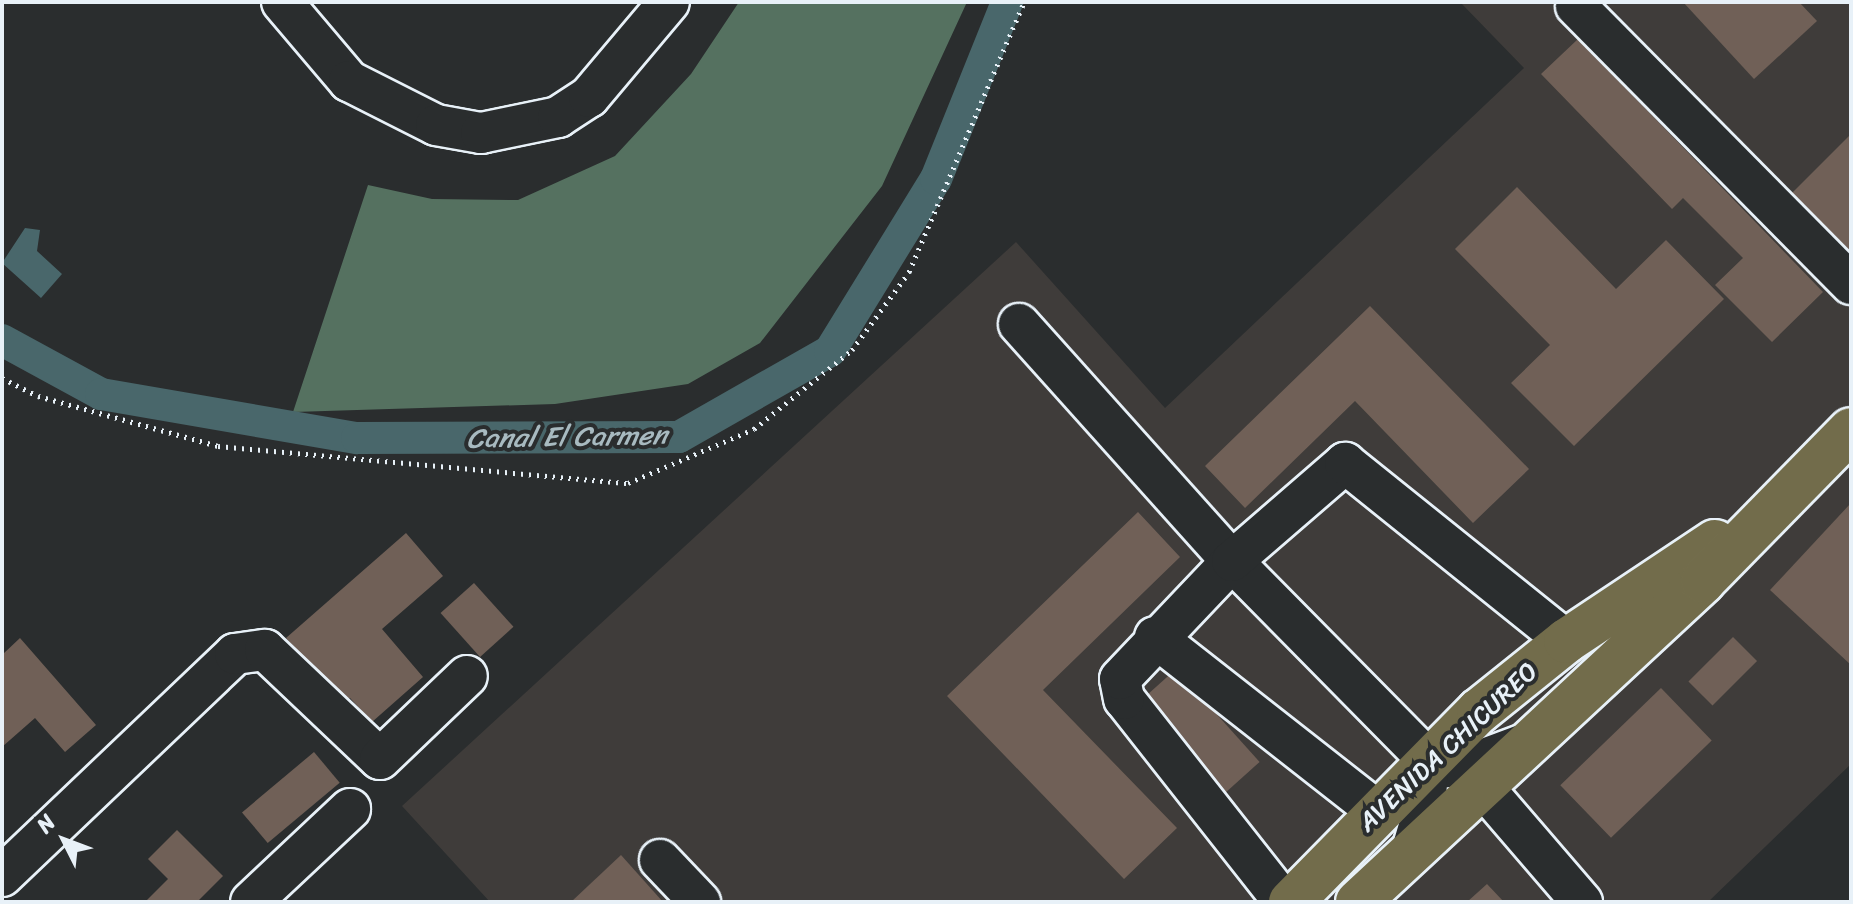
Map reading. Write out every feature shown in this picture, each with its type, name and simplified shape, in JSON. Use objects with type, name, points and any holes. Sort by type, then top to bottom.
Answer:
[{"type":"main road","name":"AVENIDA CHICUREO","points":[[1358,902],[1534,740],[1851,430]]},
{"type":"main road","name":"AVENIDA CHICUREO","points":[[1291,902],[1428,760],[1566,641],[1777,501]]},
{"type":"street","points":[[282,2],[349,81],[436,125],[481,133],[558,117],[589,97],[669,2]]},
{"type":"street","points":[[1576,6],[1851,284]]},
{"type":"street","points":[[1019,324],[1232,561],[1428,760],[1441,768],[1471,764],[1534,740]]},
{"type":"street","points":[[1284,902],[1124,699],[1120,679],[1155,637],[1232,561],[1345,463],[1566,641]]},
{"type":"street","points":[[1155,637],[1377,811]]},
{"type":"street","points":[[2,876],[235,654],[265,650],[380,759],[467,676]]},
{"type":"street","points":[[1412,850],[1426,802],[1428,760]]},
{"type":"street","points":[[1483,787],[1582,902]]},
{"type":"street","points":[[251,902],[350,809]]},
{"type":"street","points":[[660,860],[700,902]]},
{"type":"path","points":[[2,378],[38,396],[218,446],[628,483],[754,429],[852,350],[909,272],[1024,2]]},
{"type":"shaded area","points":[[1460,2],[1851,2],[1851,764],[1708,902],[490,902],[402,806],[1016,242],[1165,408],[1524,68]]},
{"type":"green space","points":[[739,2],[967,2],[882,186],[760,343],[688,384],[555,404],[293,412],[368,185],[432,199],[518,200],[615,156],[691,74]]},
{"type":"water","points":[[25,228],[40,230],[37,251],[62,274],[41,298],[2,263]]},
{"type":"building","points":[[1683,2],[1799,2],[1817,21],[1754,79]]},
{"type":"building","points":[[1578,39],[1823,292],[1772,342],[1715,285],[1743,258],[1683,198],[1672,209],[1541,74]]},
{"type":"building","points":[[1851,134],[1851,271],[1783,202]]},
{"type":"building","points":[[1517,187],[1616,289],[1666,240],[1724,299],[1574,446],[1511,383],[1550,345],[1455,249]]},
{"type":"building","points":[[1370,306],[1529,469],[1473,523],[1355,401],[1245,508],[1205,466]]},
{"type":"building","points":[[1851,503],[1851,665],[1770,590]]},
{"type":"building","points":[[1138,512],[1180,557],[1043,690],[1177,828],[1124,879],[947,696]]},
{"type":"building","points":[[406,533],[443,576],[382,629],[423,677],[372,722],[350,698],[342,704],[286,638]]},
{"type":"building","points":[[474,583],[513,627],[480,657],[441,613]]},
{"type":"building","points":[[1733,637],[1757,661],[1712,706],[1688,682]]},
{"type":"building","points":[[20,638],[96,725],[65,752],[35,718],[2,747],[2,655]]},
{"type":"building","points":[[1176,669],[1260,762],[1224,794],[1140,701]]},
{"type":"building","points":[[1661,688],[1712,741],[1611,838],[1560,785]]},
{"type":"building","points":[[314,752],[340,783],[268,843],[242,812]]},
{"type":"building","points":[[177,830],[223,876],[197,902],[145,902],[168,879],[148,859]]},
{"type":"building","points":[[621,855],[663,902],[571,902]]},
{"type":"building","points":[[1487,884],[1504,902],[1467,902]]},
{"type":"waterway","name":"Canal El Carmen","points":[[2,340],[101,394],[357,438],[679,437],[830,351],[936,179],[1007,2]]}]
